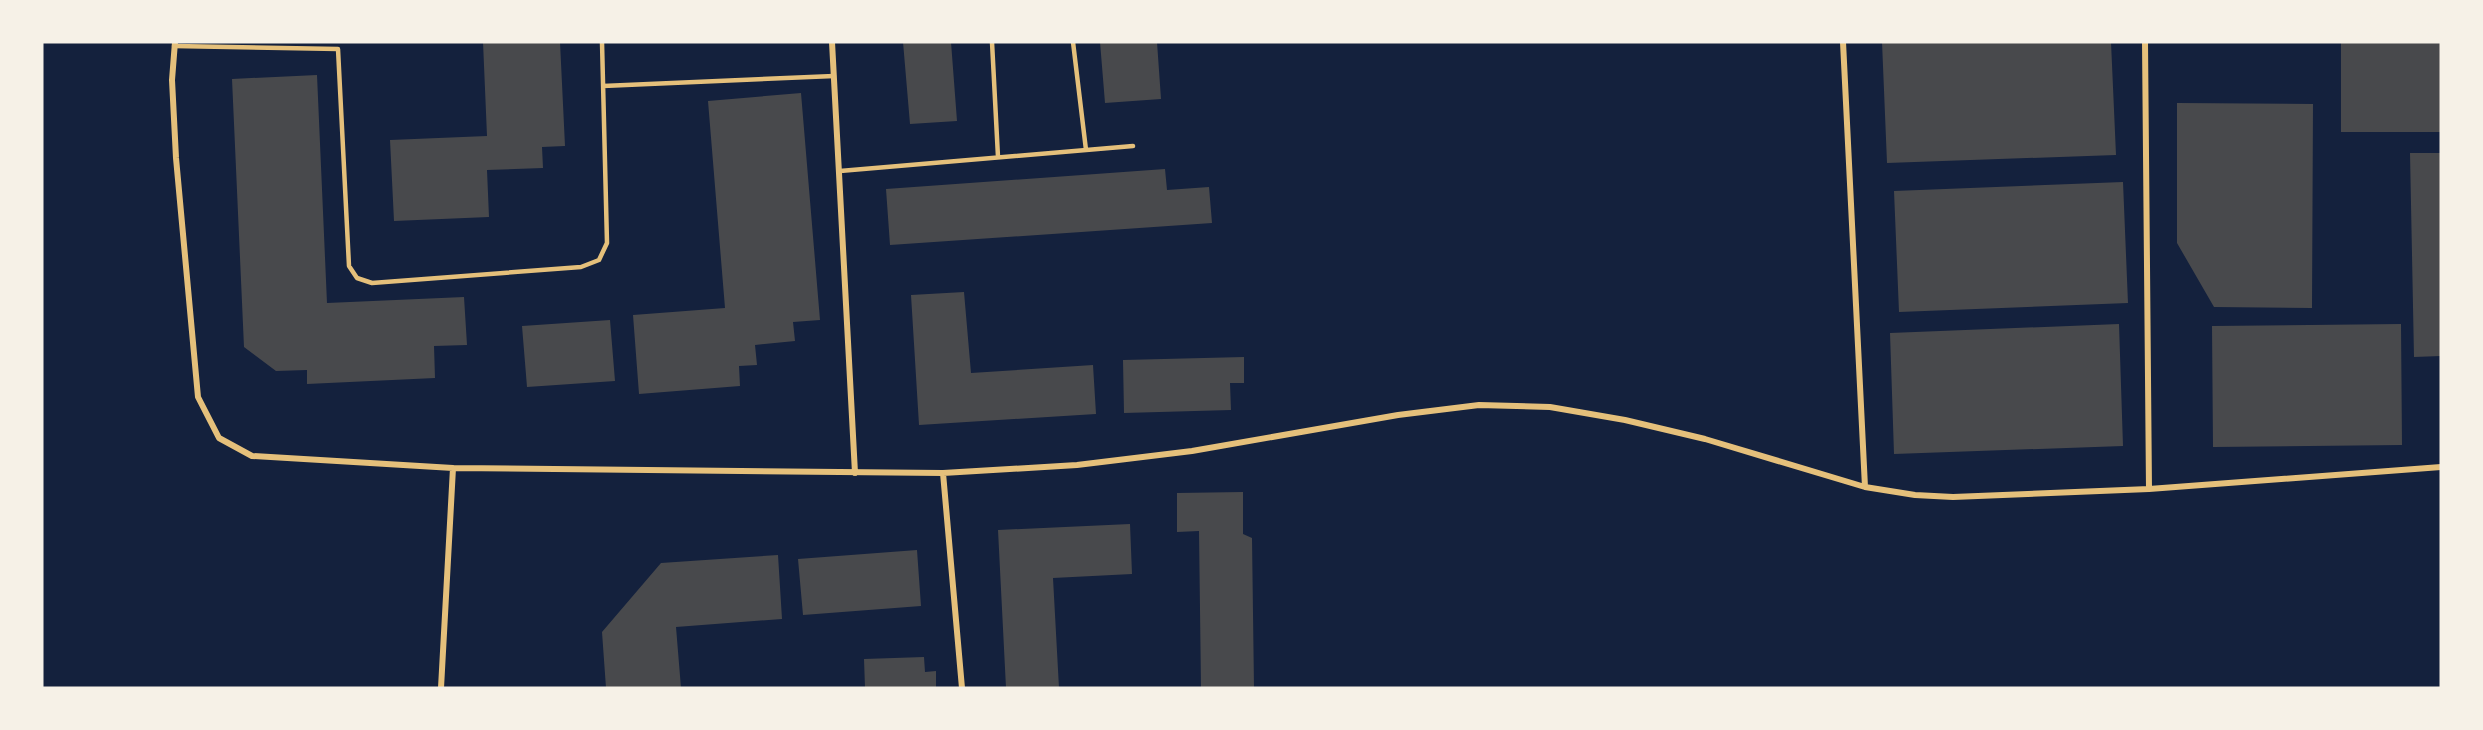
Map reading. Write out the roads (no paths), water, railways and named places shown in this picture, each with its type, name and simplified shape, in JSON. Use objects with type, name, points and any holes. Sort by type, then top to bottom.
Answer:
[{"type":"street","points":[[832,42],[855,473]]},
{"type":"street","points":[[1843,42],[1865,487]]},
{"type":"street","points":[[2145,42],[2149,489]]},
{"type":"street","points":[[174,44],[172,80],[176,158],[198,397],[219,438],[252,456],[453,468],[943,473],[1100,462],[1203,449],[1398,415],[1479,405],[1550,407],[1625,420],[1717,442],[1865,487],[1915,495],[1953,497],[2149,489],[2441,467]]},
{"type":"street","points":[[441,688],[453,468]]},
{"type":"street","points":[[943,473],[962,688]]},
{"type":"lane","points":[[343,42],[338,49],[349,266],[357,278],[372,284],[581,267],[599,260],[607,243],[602,42]]},
{"type":"lane","points":[[992,42],[998,157]]},
{"type":"lane","points":[[1073,42],[1086,150]]},
{"type":"lane","points":[[174,44],[338,49]]},
{"type":"lane","points":[[603,86],[834,76]]},
{"type":"lane","points":[[840,171],[1133,146]]}]
